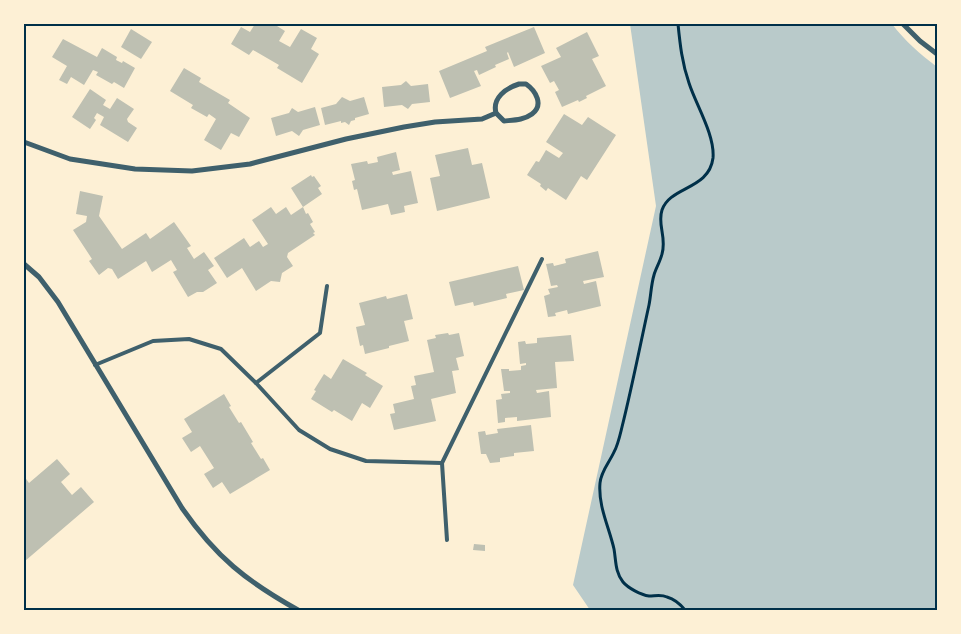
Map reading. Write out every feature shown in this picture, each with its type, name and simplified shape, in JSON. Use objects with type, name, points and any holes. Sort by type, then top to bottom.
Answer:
[{"type":"street","points":[[902,24],[937,54]]},
{"type":"street","points":[[526,84],[536,93],[537,108],[525,118],[504,120],[496,114],[496,103],[499,96],[512,86],[526,84]]},
{"type":"street","points":[[24,142],[70,160],[135,169],[192,171],[250,164],[346,139],[404,127],[435,122],[482,119],[496,114]]},
{"type":"street","points":[[24,264],[39,277],[49,290],[182,508],[198,530],[215,550],[241,574],[254,584],[298,610]]},
{"type":"lane","points":[[447,540],[442,463],[542,259]]},
{"type":"lane","points":[[256,383],[320,333],[327,286]]},
{"type":"lane","points":[[95,365],[154,341],[189,339],[221,349],[256,383],[299,430],[330,449],[366,460],[442,463]]},
{"type":"path","points":[[678,24],[682,59],[689,84],[709,135],[713,159],[705,177],[697,184],[669,200],[663,208],[660,219],[664,238],[662,256],[654,276],[650,303],[622,428],[614,453],[606,464],[600,481],[600,500],[614,549],[618,572],[623,582],[646,596],[660,595],[668,597],[685,610]]},
{"type":"shaded area","points":[[630,24],[892,24],[913,47],[937,67],[937,610],[590,610],[573,585],[656,206]]},
{"type":"building","points":[[255,24],[278,24],[277,26],[285,31],[279,41],[290,47],[301,29],[317,38],[311,49],[319,54],[302,83],[277,68],[279,65],[253,50],[249,55],[231,44],[241,27],[250,32]]},
{"type":"building","points":[[534,27],[545,53],[514,67],[508,52],[509,59],[495,65],[496,67],[479,75],[477,70],[474,71],[481,86],[450,98],[439,71],[487,51],[485,47]]},
{"type":"building","points":[[131,29],[152,42],[141,59],[121,47]]},
{"type":"building","points":[[587,32],[599,56],[592,59],[606,86],[586,96],[587,98],[579,102],[578,100],[562,107],[555,92],[559,90],[554,81],[550,83],[541,66],[561,57],[556,48]]},
{"type":"building","points":[[63,39],[97,57],[102,48],[117,57],[116,60],[122,63],[123,61],[135,68],[124,88],[96,75],[98,72],[93,70],[84,85],[71,77],[67,84],[59,80],[67,66],[52,57]]},
{"type":"building","points":[[184,68],[201,78],[199,82],[230,100],[228,103],[250,118],[239,137],[231,133],[221,150],[204,140],[216,119],[209,114],[207,117],[191,108],[193,105],[170,91]]},
{"type":"building","points":[[406,81],[411,86],[428,84],[430,102],[412,104],[408,109],[402,105],[384,107],[382,87],[401,85]]},
{"type":"building","points":[[90,89],[106,100],[103,105],[110,109],[117,98],[134,109],[127,119],[128,122],[137,128],[128,142],[100,125],[104,117],[97,113],[94,118],[96,120],[90,129],[72,117]]},
{"type":"building","points":[[342,97],[350,101],[364,97],[369,114],[355,118],[349,125],[345,122],[341,123],[341,121],[325,125],[321,108],[336,104]]},
{"type":"building","points":[[315,107],[320,125],[303,130],[299,136],[292,131],[276,136],[271,118],[289,113],[292,108],[298,112]]},
{"type":"building","points":[[564,114],[582,125],[588,117],[616,135],[587,180],[581,176],[566,200],[548,188],[546,191],[540,186],[541,184],[527,175],[536,161],[539,162],[546,150],[559,158],[563,153],[546,142]]},
{"type":"building","points":[[468,148],[472,165],[482,163],[490,198],[437,211],[430,178],[440,176],[435,155]]},
{"type":"building","points":[[396,152],[400,170],[392,172],[393,175],[411,171],[418,203],[404,206],[405,212],[391,215],[388,204],[362,210],[357,189],[354,190],[352,181],[355,180],[351,164],[367,161],[368,164],[378,162],[377,157]]},
{"type":"building","points":[[311,175],[312,177],[314,176],[321,186],[318,188],[322,194],[303,207],[291,188]]},
{"type":"building","points":[[80,191],[103,196],[99,216],[122,249],[146,233],[150,239],[174,222],[191,246],[187,248],[194,259],[204,252],[214,266],[208,270],[217,283],[203,292],[197,292],[188,297],[173,272],[177,270],[171,260],[152,272],[146,261],[118,279],[112,269],[108,268],[99,275],[89,261],[92,259],[73,230],[86,222],[87,216],[76,214]]},
{"type":"building","points":[[271,207],[276,214],[286,207],[291,215],[303,207],[313,222],[310,224],[315,235],[288,253],[287,257],[293,266],[282,273],[280,282],[271,281],[256,291],[242,268],[227,278],[214,258],[244,238],[250,247],[259,241],[263,247],[268,244],[252,220]]},
{"type":"building","points":[[598,251],[604,277],[583,281],[584,284],[596,281],[601,306],[568,314],[567,310],[555,313],[556,316],[548,317],[544,296],[550,294],[548,289],[558,287],[557,285],[551,286],[546,264],[553,263],[554,266],[566,263],[565,259]]},
{"type":"building","points":[[518,266],[524,290],[506,294],[507,298],[474,306],[473,302],[455,306],[449,282]]},
{"type":"building","points":[[407,294],[413,319],[404,321],[409,341],[365,354],[363,345],[360,346],[356,327],[365,325],[359,303],[386,296],[387,299]]},
{"type":"building","points":[[448,333],[449,335],[459,333],[464,356],[456,358],[459,370],[452,371],[456,393],[431,399],[436,421],[394,430],[390,414],[395,413],[393,404],[414,399],[411,386],[416,385],[414,376],[434,372],[427,340],[436,338],[435,335]]},
{"type":"building","points":[[571,335],[574,361],[555,362],[557,388],[536,390],[537,393],[549,391],[551,417],[517,421],[517,417],[505,418],[505,422],[498,423],[496,400],[502,399],[501,394],[510,393],[510,391],[504,391],[501,369],[509,369],[509,371],[521,370],[521,366],[526,365],[526,363],[520,364],[518,342],[525,341],[526,344],[537,343],[537,338]]},
{"type":"building","points":[[343,359],[367,373],[365,375],[383,386],[370,408],[362,403],[352,421],[334,410],[332,412],[311,399],[324,374],[331,379]]},
{"type":"building","points":[[224,394],[231,406],[229,407],[239,423],[241,422],[253,442],[251,443],[270,470],[230,494],[222,482],[213,488],[204,474],[214,468],[200,446],[191,452],[182,438],[192,432],[184,419]]},
{"type":"building","points":[[531,425],[534,451],[514,453],[514,456],[500,458],[500,462],[490,463],[486,454],[481,454],[478,432],[485,431],[486,435],[498,433],[497,429]]},
{"type":"building","points":[[57,459],[70,474],[61,482],[72,495],[81,487],[94,502],[25,561],[24,476],[29,483]]},
{"type":"building","points":[[474,544],[485,545],[485,551],[473,550]]}]
